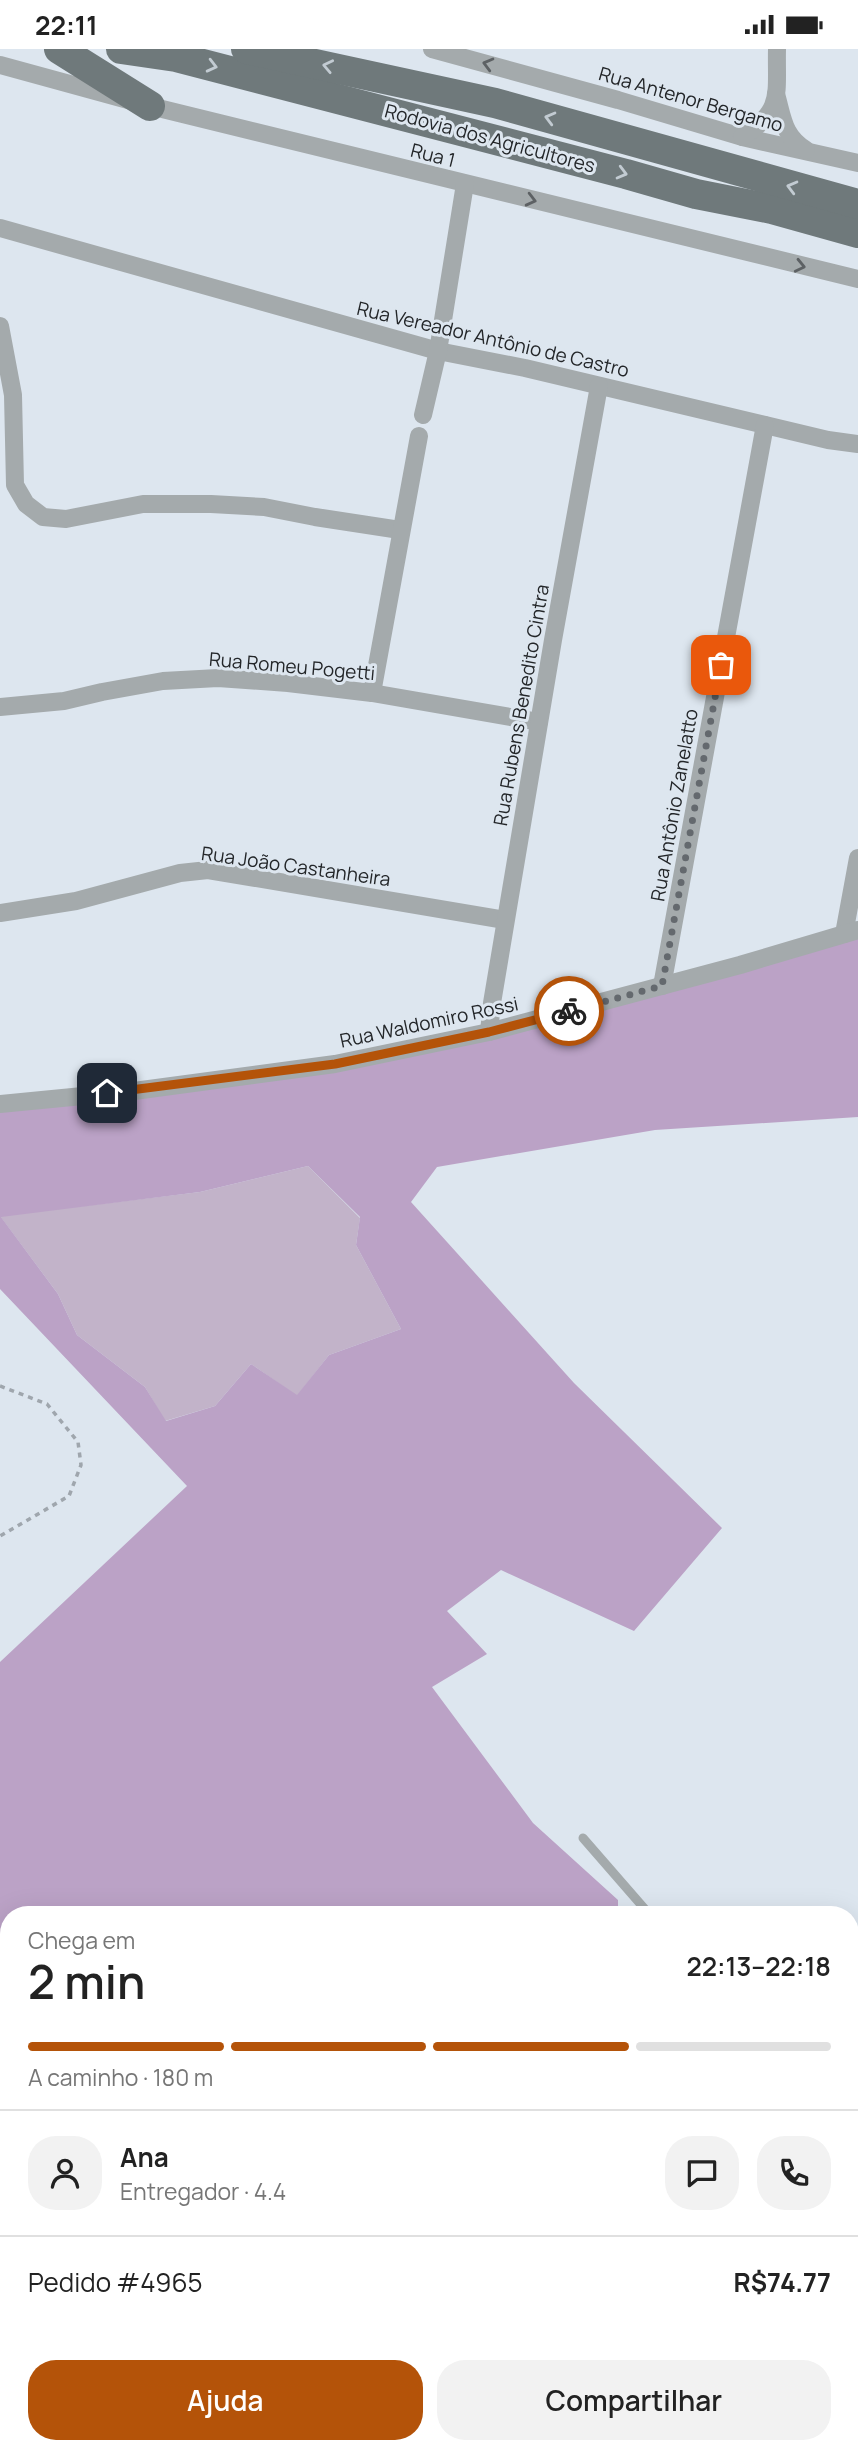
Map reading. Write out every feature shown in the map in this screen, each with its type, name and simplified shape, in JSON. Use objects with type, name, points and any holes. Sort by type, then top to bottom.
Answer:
[{"type":"main road","points":[[59,49],[150,106]]},
{"type":"main road","name":"Rodovia dos Agricultores","points":[[121,49],[176,57],[696,194],[772,209],[858,233]]},
{"type":"main road","name":"Rodovia dos Agricultores","points":[[246,49],[495,103],[858,204]]},
{"type":"street","name":"Rua Antenor Bergamo","points":[[432,49],[742,137],[858,163]]},
{"type":"street","points":[[742,137],[764,123],[773,109],[777,49]]},
{"type":"street","name":"Rua 1","points":[[0,65],[150,106],[858,279]]},
{"type":"street","points":[[776,94],[788,134],[793,142],[813,154]]},
{"type":"street","points":[[423,415],[438,351],[465,184]]},
{"type":"street","name":"Rua Vereador Antônio de Castro","points":[[0,228],[438,351],[858,444]]},
{"type":"street","points":[[0,326],[15,485],[26,504],[43,517],[66,519],[143,504],[211,504],[264,507],[400,530]]},
{"type":"street","name":"Rua Rubens Benedito Cintra","points":[[489,1032],[505,920],[598,386]]},
{"type":"street","name":"Rua Antônio Zanelatto","points":[[662,986],[765,425]]},
{"type":"street","points":[[372,693],[419,436]]},
{"type":"street","name":"Rua Romeu Pogetti","points":[[0,706],[64,701],[163,681],[218,678],[372,693],[539,722]]},
{"type":"street","points":[[851,932],[858,858]]},
{"type":"street","name":"Rua João Castanheira","points":[[0,913],[76,901],[180,873],[208,870],[505,920]]},
{"type":"street","name":"Rua Waldomiro Rossi","points":[[0,1104],[134,1091],[335,1064],[489,1032],[851,932]]},
{"type":"lane","points":[[583,1838],[642,1906]]},
{"type":"path","points":[[0,1386],[47,1404],[78,1442],[81,1465],[69,1496],[0,1536]]},
{"type":"shaded area","points":[[858,930],[858,1117],[655,1130],[437,1167],[411,1202],[574,1383],[722,1528],[634,1631],[501,1570],[447,1611],[487,1654],[432,1687],[533,1823],[618,1900],[618,1906],[0,1906],[0,1662],[187,1486],[0,1289],[0,1104],[335,1064]],"holes":[[[308,1166],[360,1217],[356,1245],[401,1329],[329,1355],[297,1395],[251,1364],[215,1406],[166,1421],[145,1387],[77,1335],[58,1294],[1,1217],[200,1192]]]},
{"type":"shaded area","points":[[308,1166],[360,1218],[356,1245],[401,1329],[329,1355],[297,1396],[251,1364],[215,1406],[165,1421],[145,1387],[77,1335],[58,1294],[0,1216],[200,1192]]},
{"type":"way so far","points":[[569,1011],[662,986],[721,665]]},
{"type":"route","points":[[107,1093],[335,1064],[489,1032],[569,1011]]}]
